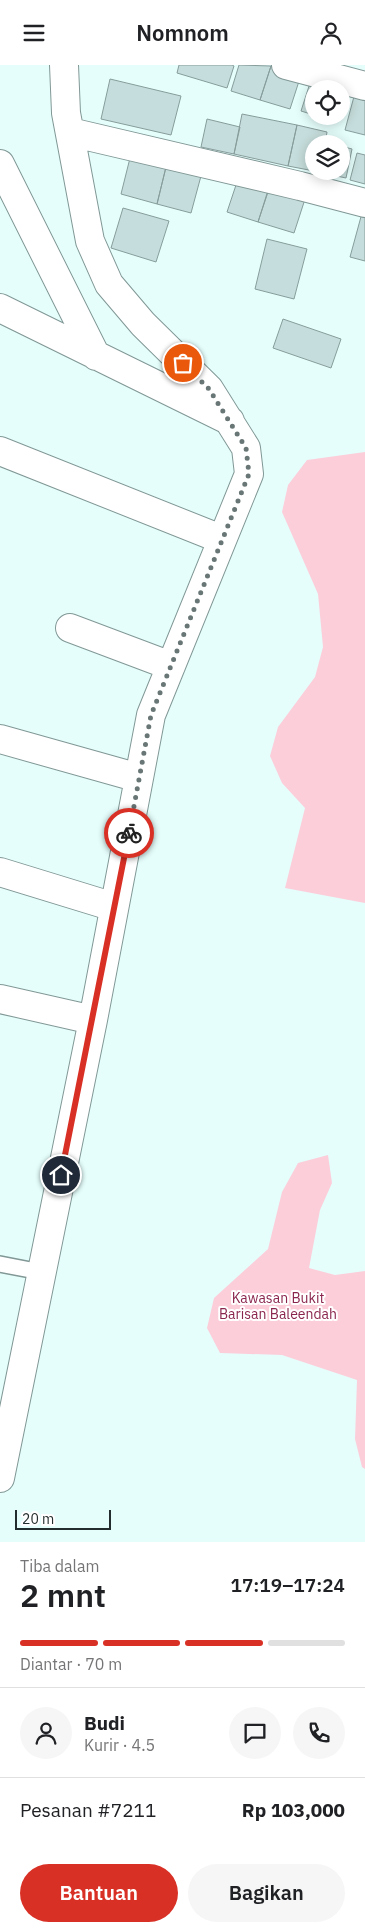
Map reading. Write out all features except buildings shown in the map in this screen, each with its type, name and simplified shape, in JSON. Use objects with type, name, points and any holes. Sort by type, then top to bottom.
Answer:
[{"type":"street","points":[[0,1479],[93,1020],[151,715],[221,539],[243,493],[249,474],[246,448],[209,389],[143,324],[109,284],[90,241],[66,113],[64,65]]},
{"type":"street","points":[[286,65],[365,87]]},
{"type":"street","points":[[70,133],[365,203]]},
{"type":"street","points":[[0,164],[96,355]]},
{"type":"street","points":[[0,308],[230,421]]},
{"type":"street","points":[[0,451],[221,539]]},
{"type":"street","points":[[70,628],[171,666]]},
{"type":"street","points":[[0,739],[139,778]]},
{"type":"street","points":[[0,872],[114,907]]},
{"type":"street","points":[[0,999],[93,1020]]},
{"type":"lane","points":[[0,1264],[41,1272]]},
{"type":"green space","points":[[365,452],[365,903],[285,888],[305,808],[282,783],[270,756],[278,727],[315,677],[323,647],[318,594],[282,512],[288,485],[307,460]]},
{"type":"green space","name":"Kawasan Bukit Barisan Baleendah","points":[[328,1155],[332,1183],[320,1210],[309,1268],[335,1275],[365,1271],[365,1469],[362,1467],[355,1439],[357,1380],[282,1355],[220,1353],[207,1328],[214,1298],[268,1249],[282,1192],[298,1163]]},
{"type":"way so far","points":[[129,833],[151,715],[221,539],[243,493],[249,474],[246,448],[209,389],[183,363]]},
{"type":"route","points":[[61,1175],[129,833]]}]
